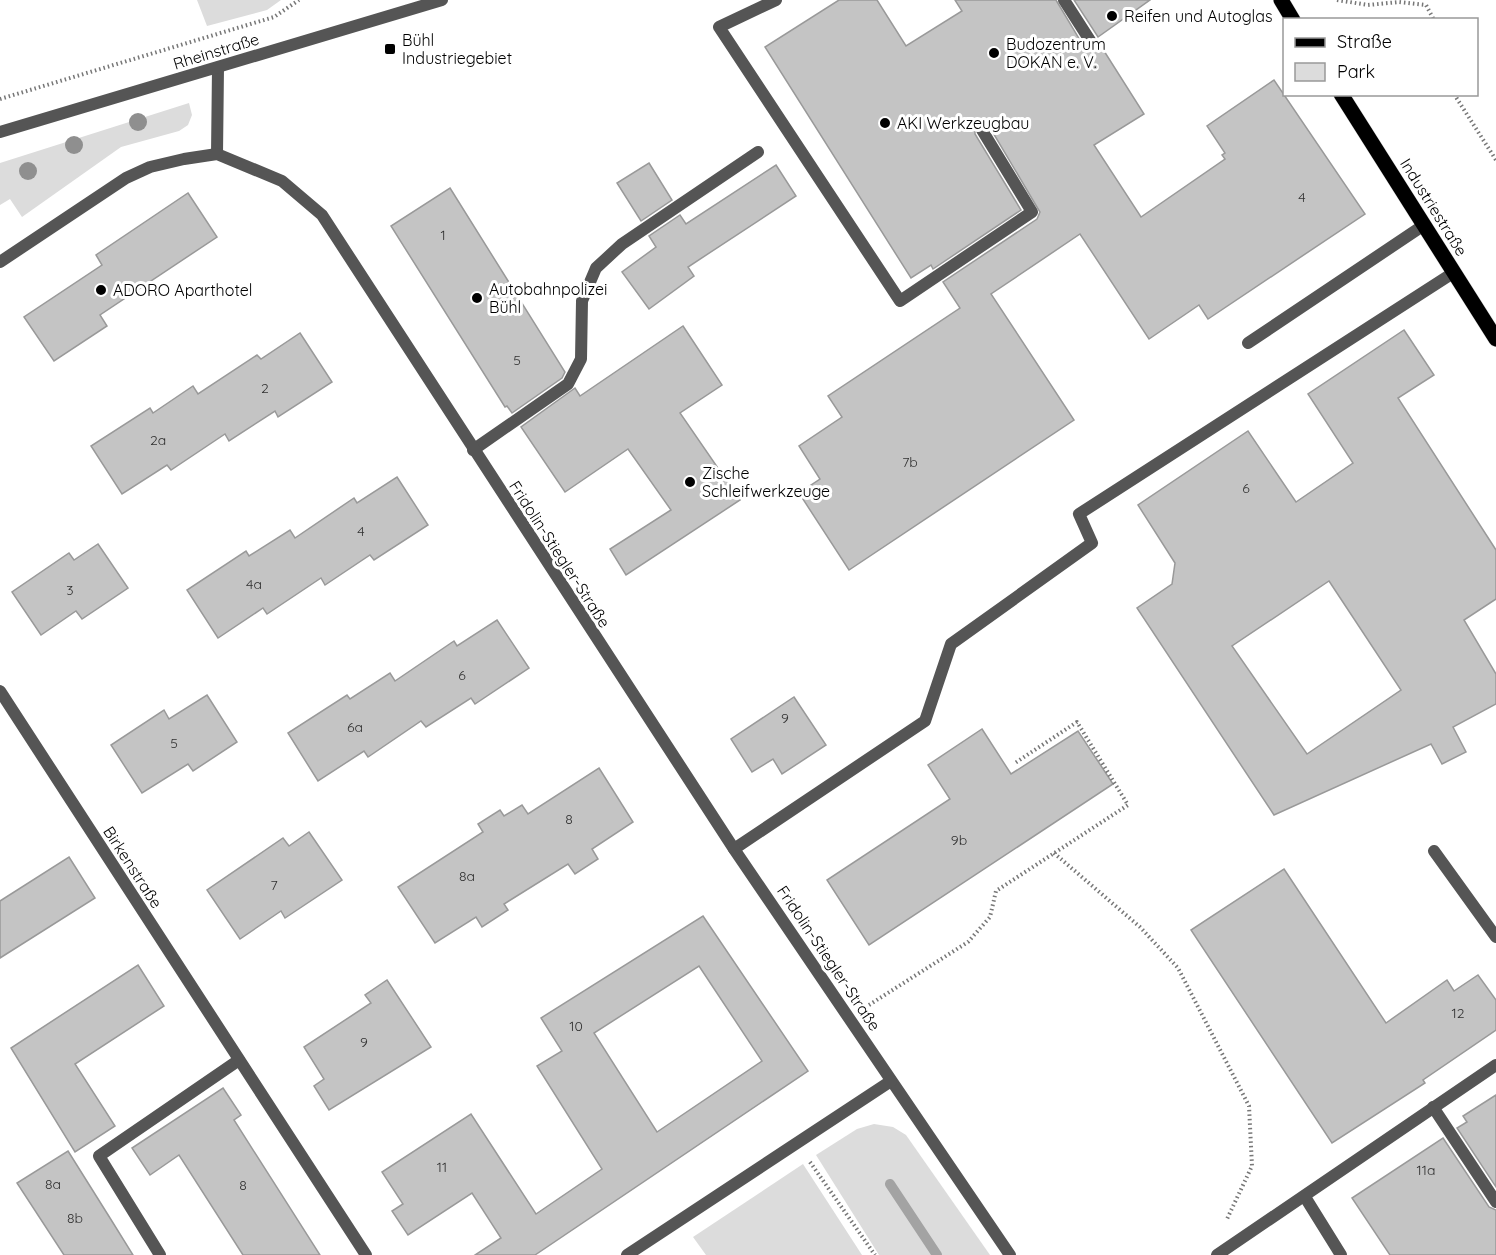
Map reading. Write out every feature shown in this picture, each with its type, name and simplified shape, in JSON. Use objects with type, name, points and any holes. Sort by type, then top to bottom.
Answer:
[{"type":"main road","points":[[1281,0],[1292,18]]},
{"type":"main road","name":"Industriestraße","points":[[1342,96],[1496,339]]},
{"type":"street","name":"Rheinstraße","points":[[0,132],[442,0]]},
{"type":"street","points":[[776,0],[719,27],[900,301],[1032,212],[981,130]]},
{"type":"street","points":[[1064,0],[1091,42]]},
{"type":"street","points":[[0,262],[126,178],[150,167],[217,154],[218,68]]},
{"type":"street","points":[[473,450],[568,384],[581,359],[582,301],[596,268],[622,244],[758,152]]},
{"type":"street","name":"Fridolin-Stiegler-Straße","points":[[217,154],[282,180],[322,215],[734,849],[1011,1255]]},
{"type":"street","points":[[1248,343],[1424,225]]},
{"type":"street","points":[[734,849],[925,721],[951,644],[1092,543],[1078,514],[1453,273]]},
{"type":"street","name":"Birkenstraße","points":[[0,692],[366,1255]]},
{"type":"street","points":[[1434,851],[1496,937]]},
{"type":"street","points":[[160,1255],[99,1156],[239,1060]]},
{"type":"street","points":[[1217,1255],[1496,1065]]},
{"type":"street","points":[[627,1255],[891,1081]]},
{"type":"street","points":[[1433,1107],[1496,1202]]},
{"type":"street","points":[[1305,1197],[1341,1255]]},
{"type":"path","points":[[0,99],[274,17],[299,0]]},
{"type":"path","points":[[1337,0],[1368,5],[1399,2],[1426,4],[1433,18]]},
{"type":"path","points":[[1455,96],[1496,160]]},
{"type":"path","points":[[850,1017],[968,942],[990,917],[996,891],[1128,805],[1077,722],[1015,763]]},
{"type":"path","points":[[1054,853],[1140,927],[1178,968],[1249,1106],[1252,1166],[1225,1222]]},
{"type":"path","points":[[799,1143],[875,1255]]},
{"type":"green space","points":[[197,0],[281,0],[267,10],[207,26]]},
{"type":"green space","points":[[189,103],[192,115],[188,125],[179,131],[121,147],[22,217],[10,199],[0,205],[0,163]]},
{"type":"green space","points":[[874,1124],[893,1127],[906,1135],[990,1255],[879,1255],[816,1155],[857,1129]]},
{"type":"green space","points":[[803,1164],[862,1255],[706,1255],[693,1237]]},
{"type":"building","points":[[839,0],[877,0],[906,46],[962,11],[955,0],[1056,0],[1084,47],[1092,50],[1099,43],[1144,114],[1094,145],[1141,217],[1225,159],[1222,155],[1225,153],[1207,126],[1274,80],[1365,214],[1208,319],[1199,305],[1149,339],[1080,234],[991,294],[1074,420],[849,570],[799,493],[820,479],[799,446],[842,417],[828,396],[960,308],[943,282],[1037,219],[1040,212],[989,126],[978,123],[975,127],[975,134],[1021,210],[933,269],[931,265],[911,278],[765,47]]},
{"type":"building","name":"Reifen und Autoglas","points":[[1074,0],[1150,0],[1098,37]]},
{"type":"building","points":[[649,163],[672,200],[641,221],[617,183]]},
{"type":"building","points":[[776,165],[796,196],[688,267],[694,276],[649,309],[622,272],[656,247],[649,236],[680,215],[686,224]]},
{"type":"building","name":"Autobahnpolizei Bühl","points":[[450,188],[565,372],[562,378],[512,413],[507,406],[505,407],[391,226]]},
{"type":"building","name":"ADORO Aparthotel","points":[[188,193],[217,237],[100,315],[107,326],[54,361],[24,317],[102,265],[96,255]]},
{"type":"building","points":[[683,326],[722,385],[680,413],[740,500],[626,575],[610,549],[671,510],[628,449],[565,492],[521,427],[575,388],[580,396]]},
{"type":"building","points":[[1404,330],[1434,375],[1398,398],[1496,550],[1496,599],[1464,620],[1496,674],[1496,704],[1453,727],[1466,752],[1442,764],[1431,744],[1274,815],[1137,608],[1172,584],[1175,563],[1138,505],[1248,431],[1296,502],[1353,463],[1308,394]],"holes":[[[1329,581],[1401,690],[1307,754],[1232,646]]]},
{"type":"building","points":[[300,333],[332,382],[278,417],[275,411],[229,441],[225,434],[171,470],[167,465],[122,494],[91,446],[150,408],[153,413],[193,386],[198,394],[257,355],[261,359]]},
{"type":"building","points":[[397,477],[428,525],[374,560],[370,555],[325,585],[321,578],[267,614],[263,608],[218,638],[187,590],[246,551],[249,556],[290,530],[295,538],[354,498],[357,503]]},
{"type":"building","points":[[98,544],[128,588],[82,619],[76,611],[41,635],[12,592],[69,553],[74,560]]},
{"type":"building","points":[[497,620],[529,668],[475,704],[471,698],[426,727],[421,721],[368,757],[364,751],[318,781],[288,733],[347,695],[350,699],[390,673],[395,681],[454,641],[457,646]]},
{"type":"building","points":[[207,695],[237,742],[193,771],[188,764],[142,793],[111,745],[164,710],[169,719]]},
{"type":"building","points":[[794,697],[826,745],[782,774],[773,759],[752,772],[731,739]]},
{"type":"building","points":[[982,729],[1011,774],[1078,731],[1113,784],[869,945],[827,880],[950,799],[928,765]]},
{"type":"building","points":[[599,768],[633,822],[592,849],[598,859],[575,874],[568,864],[504,904],[508,910],[482,927],[476,917],[435,943],[398,887],[483,832],[478,824],[500,810],[504,816],[522,805],[528,814]]},
{"type":"building","points":[[309,832],[342,880],[285,918],[281,911],[240,939],[207,890],[283,838],[289,846]]},
{"type":"building","points":[[69,857],[95,898],[0,958],[0,901]]},
{"type":"building","points":[[1284,869],[1386,1023],[1447,980],[1454,991],[1478,975],[1496,1000],[1496,1030],[1423,1080],[1425,1083],[1332,1143],[1191,930]]},
{"type":"building","points":[[703,916],[808,1071],[535,1255],[475,1255],[501,1238],[472,1193],[408,1235],[392,1211],[403,1204],[382,1172],[471,1114],[536,1214],[602,1169],[537,1066],[562,1051],[541,1018]],"holes":[[[699,966],[762,1061],[657,1132],[594,1033]]]},
{"type":"building","points":[[138,965],[164,1006],[75,1064],[115,1126],[75,1152],[11,1048]]},
{"type":"building","points":[[387,980],[431,1047],[329,1110],[314,1086],[324,1079],[304,1047],[371,1003],[365,995]]},
{"type":"building","points":[[223,1088],[241,1115],[234,1120],[320,1255],[243,1255],[179,1155],[150,1175],[132,1148]]},
{"type":"building","points":[[1496,1095],[1496,1187],[1457,1128],[1467,1122],[1463,1116]]},
{"type":"building","points":[[1443,1138],[1489,1207],[1496,1210],[1496,1255],[1390,1255],[1352,1198]]},
{"type":"building","points":[[68,1151],[133,1255],[64,1255],[17,1183]]},
{"type":"waterway","points":[[890,1184],[937,1255]]},
{"type":"place","name":"Reifen und Autoglas","points":[[1112,16]]},
{"type":"place","name":"Bühl Industriegebiet","points":[[390,49]]},
{"type":"place","name":"Budozentrum DOKAN e. V.","points":[[994,53]]},
{"type":"place","name":"AKI Werkzeugbau","points":[[885,123]]},
{"type":"place","name":"ADORO Aparthotel","points":[[101,290]]},
{"type":"place","name":"Autobahnpolizei Bühl","points":[[477,298]]},
{"type":"place","name":"Zische Schleifwerkzeuge","points":[[690,482]]}]
